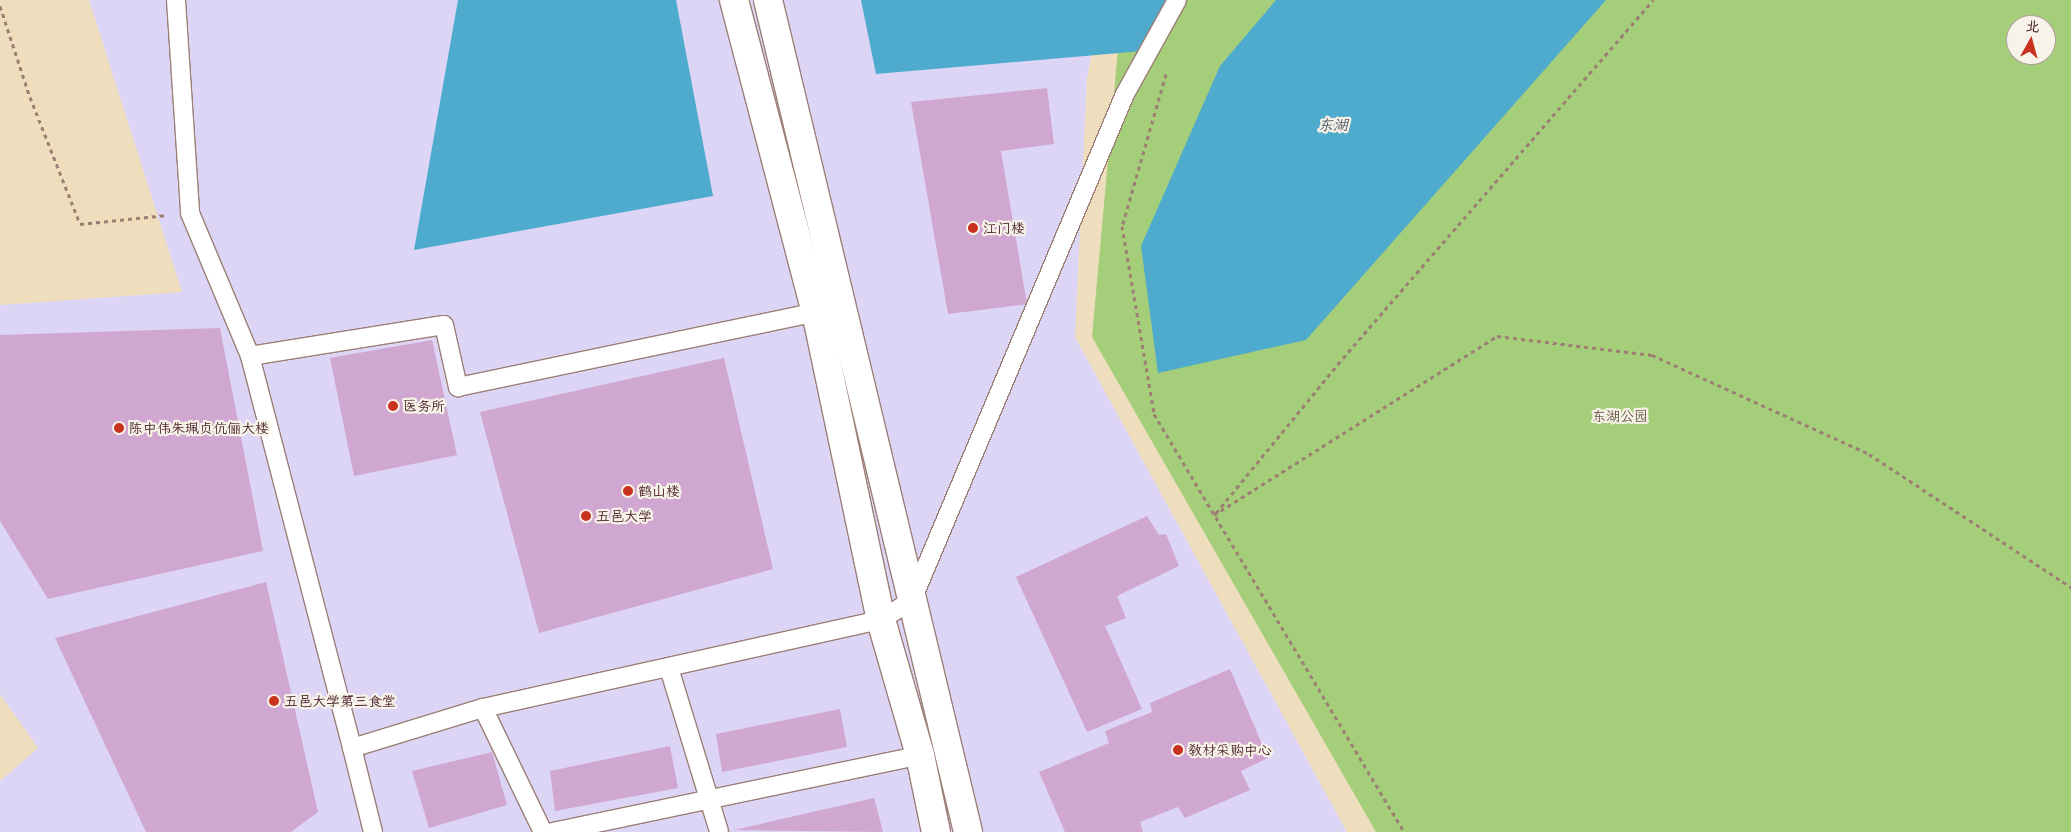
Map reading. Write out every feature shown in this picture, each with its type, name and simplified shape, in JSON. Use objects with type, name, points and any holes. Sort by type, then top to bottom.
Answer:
[{"type":"street","points":[[734,0],[816,312],[881,620],[920,755],[936,832]]},
{"type":"street","points":[[768,0],[968,832]]},
{"type":"lane","points":[[176,0],[190,213],[250,356],[373,832]]},
{"type":"lane","points":[[352,748],[483,708],[881,620],[912,600],[1125,94],[1177,0]]},
{"type":"lane","points":[[250,356],[444,325],[458,387],[816,312]]},
{"type":"lane","points":[[669,668],[711,801],[718,832]]},
{"type":"lane","points":[[483,708],[543,832]]},
{"type":"lane","points":[[553,832],[711,801],[920,755]]},
{"type":"path","points":[[1214,515],[1343,358],[1653,0]]},
{"type":"path","points":[[0,6],[30,97],[80,224],[190,213]]},
{"type":"path","points":[[1168,68],[1122,226],[1154,414],[1404,832]]},
{"type":"path","points":[[1214,515],[1498,336],[1652,355],[1870,454],[2071,587]]},
{"type":"shaded area","name":"五邑大学","points":[[89,0],[1105,0],[1101,5],[1087,78],[1075,337],[1347,832],[0,832],[0,781],[38,748],[0,694],[0,305],[182,292]]},
{"type":"green space","name":"东湖公园","points":[[1127,0],[2071,0],[2071,832],[1376,832],[1092,337],[1122,5]]},
{"type":"water","points":[[458,0],[676,0],[713,196],[414,250]]},
{"type":"water","points":[[861,0],[1172,0],[1142,51],[876,74]]},
{"type":"water","name":"东湖","points":[[1276,0],[1606,0],[1306,340],[1158,373],[1141,246],[1220,66]]},
{"type":"building","name":"江门楼","points":[[1047,88],[1054,144],[1001,151],[1027,304],[948,314],[911,102]]},
{"type":"building","name":"陈中伟朱珮贞伉俪大楼","points":[[220,328],[263,551],[48,599],[0,521],[0,335]]},
{"type":"building","name":"医务所","points":[[432,340],[457,455],[354,476],[330,358]]},
{"type":"building","name":"鹤山楼","points":[[724,358],[773,569],[539,633],[480,412]]},
{"type":"building","points":[[1147,516],[1159,535],[1166,534],[1179,566],[1117,596],[1126,618],[1105,626],[1142,709],[1087,732],[1016,577]]},
{"type":"building","points":[[266,582],[318,812],[291,832],[146,832],[55,638]]},
{"type":"building","name":"教材采购中心","points":[[1230,669],[1268,758],[1241,771],[1250,790],[1185,818],[1178,807],[1140,822],[1143,832],[1065,832],[1039,772],[1109,743],[1105,731],[1152,712],[1150,703]]},
{"type":"building","points":[[840,709],[847,747],[722,772],[716,734]]},
{"type":"building","points":[[670,746],[678,788],[555,811],[550,771]]},
{"type":"building","points":[[492,752],[507,805],[429,828],[412,771]]},
{"type":"building","points":[[874,798],[883,832],[734,830]]},
{"type":"place","name":"江门楼","points":[[973,228]]},
{"type":"place","name":"医务所","points":[[393,406]]},
{"type":"place","name":"陈中伟朱珮贞伉俪大楼","points":[[119,428]]},
{"type":"place","name":"鹤山楼","points":[[628,491]]},
{"type":"place","name":"五邑大学","points":[[586,516]]},
{"type":"place","name":"五邑大学第三食堂","points":[[274,701]]},
{"type":"place","name":"教材采购中心","points":[[1178,750]]}]
